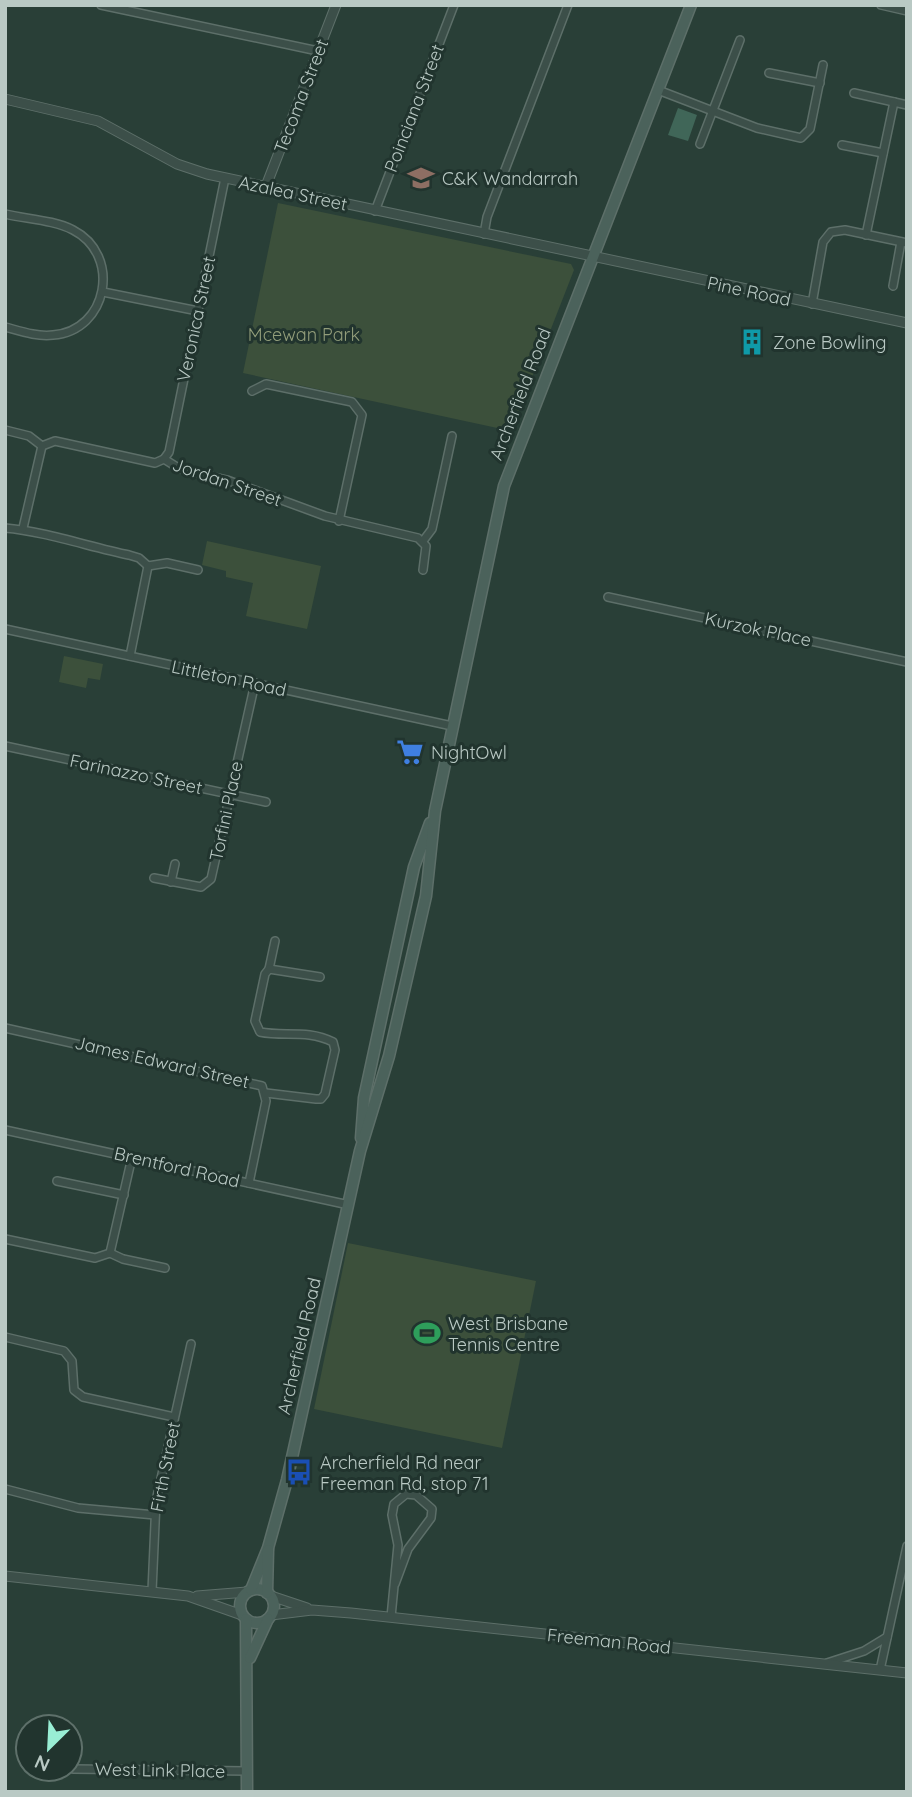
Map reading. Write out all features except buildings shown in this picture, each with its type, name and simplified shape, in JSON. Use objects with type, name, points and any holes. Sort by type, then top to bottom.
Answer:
[{"type":"main road","name":"Archerfield Road","points":[[249,1591],[268,1548],[288,1480],[360,1151],[389,1056],[426,896],[435,811],[504,486],[691,5]]},
{"type":"main road","name":"Archerfield Road","points":[[360,1151],[364,1098],[408,893],[418,852],[435,811]]},
{"type":"main road","name":"Archerfield Road","points":[[268,1548],[269,1594]]},
{"type":"main road","points":[[247,1792],[248,1662],[244,1617],[240,1605],[249,1591],[269,1594],[274,1606],[248,1662]]},
{"type":"main road","points":[[244,1617],[257,1623],[269,1617]]},
{"type":"street","points":[[101,5],[318,51]]},
{"type":"street","name":"Tecoma Street","points":[[266,186],[336,5]]},
{"type":"street","name":"Poinciana Street","points":[[375,211],[454,5]]},
{"type":"street","points":[[485,234],[487,217],[568,5]]},
{"type":"street","points":[[884,6],[907,11]]},
{"type":"street","points":[[700,144],[740,40]]},
{"type":"street","points":[[658,90],[757,128],[801,138],[810,129],[824,65]]},
{"type":"street","points":[[769,73],[820,83]]},
{"type":"street","points":[[854,93],[907,105]]},
{"type":"street","name":"Azalea Street","points":[[5,99],[98,121],[177,164],[225,178],[592,257]]},
{"type":"street","points":[[866,235],[894,102]]},
{"type":"street","points":[[842,145],[883,153]]},
{"type":"street","name":"Veronica Street","points":[[164,459],[225,178]]},
{"type":"street","points":[[5,214],[72,229],[99,255],[104,274],[103,292],[84,322],[71,331],[52,335],[5,327]]},
{"type":"street","points":[[812,304],[823,242],[827,235],[839,230],[904,243],[893,286]]},
{"type":"street","name":"Pine Road","points":[[592,257],[907,324]]},
{"type":"street","points":[[103,292],[198,310]]},
{"type":"street","points":[[252,391],[266,384],[342,399],[358,406],[362,415],[339,521]]},
{"type":"street","name":"Jordan Street","points":[[5,430],[29,436],[43,446],[55,441],[155,463],[164,459],[180,469],[227,480],[339,521],[423,541]]},
{"type":"street","points":[[423,570],[426,552],[423,541],[432,529],[452,436]]},
{"type":"street","points":[[23,528],[43,446]]},
{"type":"street","points":[[5,528],[23,528],[39,535],[139,558],[148,566]]},
{"type":"street","points":[[148,566],[167,563],[198,570]]},
{"type":"street","points":[[130,656],[148,566]]},
{"type":"street","name":"Kurzok Place","points":[[608,597],[907,662]]},
{"type":"street","name":"Littleton Road","points":[[5,629],[452,726]]},
{"type":"street","name":"Torfini Place","points":[[154,878],[201,887],[208,883],[255,683]]},
{"type":"street","name":"Farinazzo Street","points":[[5,746],[266,802]]},
{"type":"street","points":[[172,881],[175,864]]},
{"type":"street","points":[[266,1093],[321,1099],[335,1050],[332,1042],[327,1039],[289,1031],[277,1035],[260,1032],[255,1021],[275,941]]},
{"type":"street","points":[[269,969],[320,977]]},
{"type":"street","name":"James Edward Street","points":[[5,1028],[262,1086],[266,1093],[248,1183]]},
{"type":"street","name":"Brentford Road","points":[[5,1130],[349,1205]]},
{"type":"street","points":[[110,1252],[132,1157]]},
{"type":"street","points":[[57,1181],[124,1195]]},
{"type":"street","points":[[5,1238],[95,1258],[110,1252]]},
{"type":"street","points":[[110,1252],[123,1259],[164,1268]]},
{"type":"street","points":[[5,1338],[64,1351],[72,1361],[74,1390],[83,1397],[174,1417]]},
{"type":"street","name":"Firth Street","points":[[152,1591],[155,1515],[191,1344]]},
{"type":"street","points":[[5,1489],[78,1508],[155,1515]]},
{"type":"street","points":[[391,1617],[398,1545],[392,1515],[394,1504],[406,1494],[416,1495],[432,1509],[431,1518],[408,1549],[395,1584]]},
{"type":"street","points":[[880,1670],[907,1546]]},
{"type":"street","points":[[5,1576],[188,1596],[249,1591]]},
{"type":"street","name":"Freeman Road","points":[[269,1594],[312,1610]]},
{"type":"street","points":[[188,1596],[244,1617]]},
{"type":"street","name":"Freeman Road","points":[[269,1617],[312,1610],[907,1673]]},
{"type":"street","points":[[827,1664],[864,1651],[887,1637]]},
{"type":"street","name":"West Link Place","points":[[84,1769],[247,1771]]},
{"type":"green space","name":"Mcewan Park","points":[[278,203],[571,264],[574,270],[511,431],[243,373]]},
{"type":"green space","points":[[207,541],[321,566],[307,629],[246,616],[253,583],[226,577],[226,571],[202,565]]},
{"type":"green space","points":[[64,656],[103,664],[100,680],[88,678],[86,688],[59,682]]},
{"type":"green space","name":"West Brisbane Tennis Centre","points":[[348,1243],[536,1281],[502,1448],[314,1409]]},
{"type":"shaded area","points":[[678,108],[697,115],[688,141],[668,135]]},
{"type":"place","name":"C&K Wandarrah","points":[[421,178]]},
{"type":"place","name":"Zone Bowling","points":[[752,342]]},
{"type":"place","name":"NightOwl","points":[[410,752]]},
{"type":"place","name":"West Brisbane Tennis Centre","points":[[427,1333]]},
{"type":"place","name":"Archerfield Rd near Freeman Rd, stop 71","points":[[299,1472]]}]
